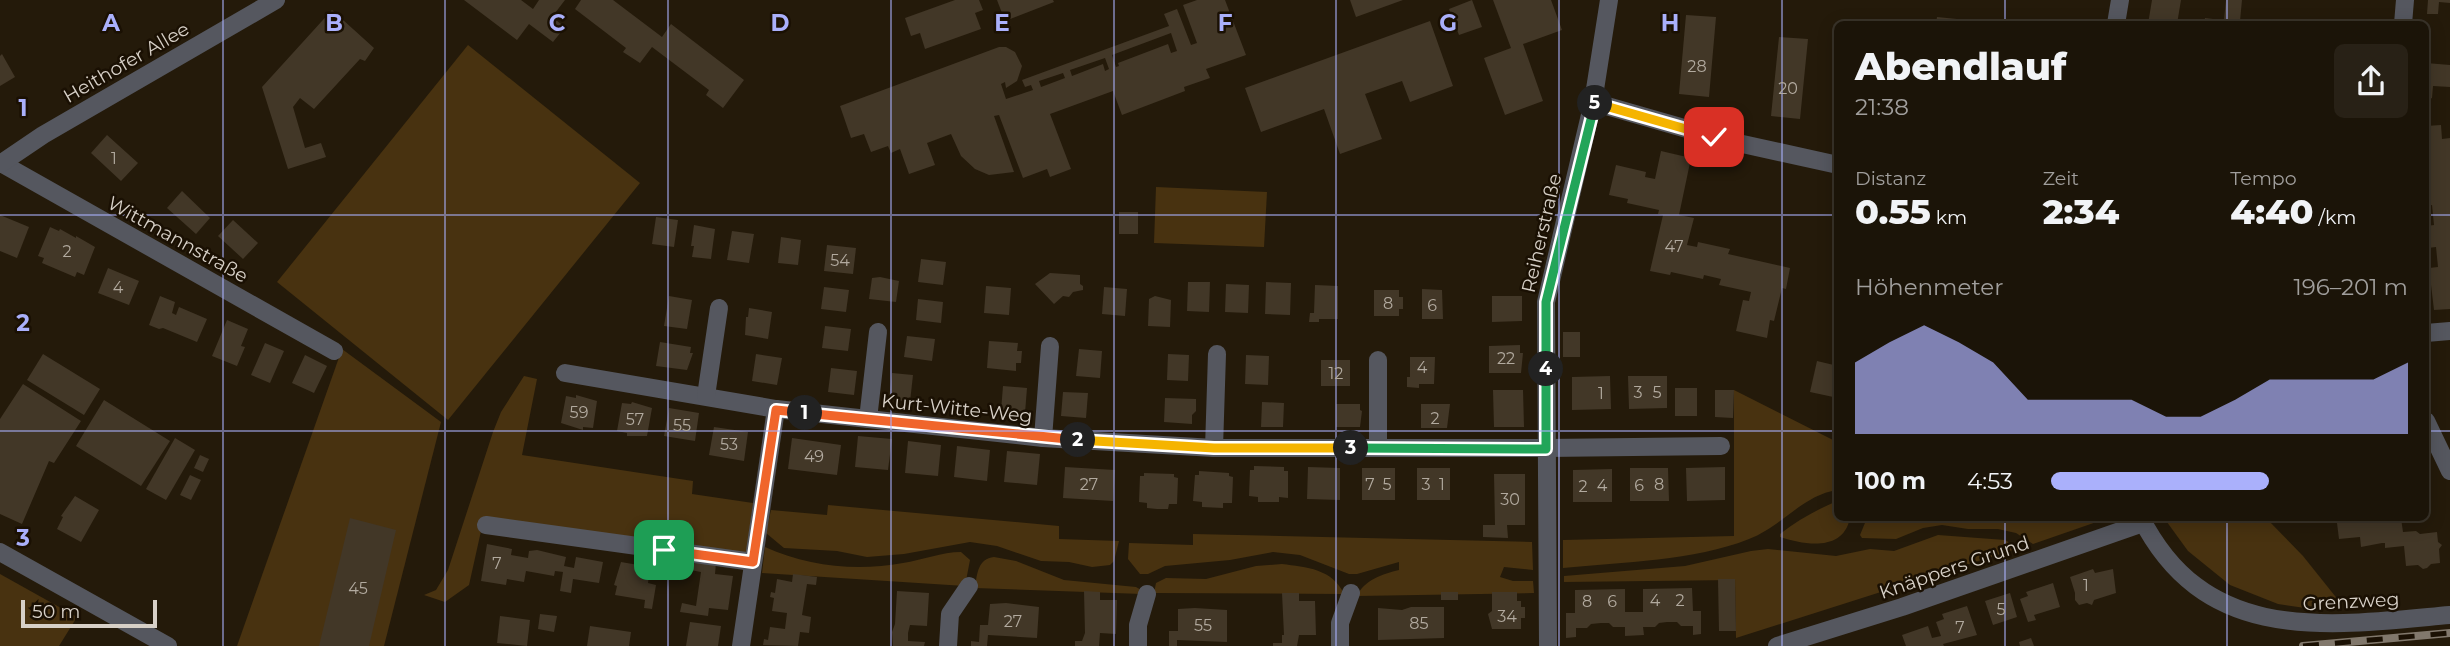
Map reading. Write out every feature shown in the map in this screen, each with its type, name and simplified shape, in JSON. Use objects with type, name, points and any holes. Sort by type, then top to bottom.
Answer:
[{"type":"street","name":"Heithofer Allee","points":[[1,164],[43,135],[276,0]]},
{"type":"street","name":"Reiherstraße","points":[[1548,646],[1546,302],[1593,102],[1609,0]]},
{"type":"street","points":[[2116,21],[2120,0]]},
{"type":"street","points":[[2403,21],[2405,0]]},
{"type":"street","points":[[1593,102],[1729,141],[1834,164]]},
{"type":"street","name":"Wittmannstraße","points":[[1,164],[334,351]]},
{"type":"street","points":[[706,396],[719,308]]},
{"type":"street","name":"Kurt-Witte-Weg","points":[[868,419],[878,331]]},
{"type":"street","points":[[2429,333],[2450,331]]},
{"type":"street","name":"Kurt-Witte-Weg","points":[[1042,438],[1050,346]]},
{"type":"street","points":[[1214,448],[1217,354]]},
{"type":"street","points":[[1378,359],[1378,449]]},
{"type":"street","name":"Kurt-Witte-Weg","points":[[565,373],[776,410],[1042,438],[1214,448],[1546,449],[1721,446]]},
{"type":"street","points":[[741,646],[776,410]]},
{"type":"street","points":[[2429,427],[2450,471]]},
{"type":"street","name":"Knäppers Grund","points":[[1777,646],[1902,607],[2139,521]]},
{"type":"street","name":"Grenzweg","points":[[2143,521],[2168,561],[2192,586],[2213,600],[2254,617],[2292,625],[2327,626],[2450,615]]},
{"type":"street","points":[[486,525],[753,562]]},
{"type":"street","points":[[0,552],[168,646]]},
{"type":"street","points":[[948,646],[950,614],[969,586]]},
{"type":"street","points":[[1340,646],[1340,623],[1351,593]]},
{"type":"street","points":[[1138,646],[1138,625],[1147,594]]},
{"type":"shaded area","points":[[468,45],[640,183],[448,420],[277,282]]},
{"type":"shaded area","points":[[1156,187],[1267,192],[1264,247],[1154,243]]},
{"type":"shaded area","points":[[342,349],[441,422],[384,646],[237,646]]},
{"type":"shaded area","points":[[524,376],[537,379],[522,455],[693,481],[692,494],[753,503],[746,558],[483,522],[469,585],[445,602],[424,595],[436,590],[448,570],[493,432],[501,412]]},
{"type":"shaded area","points":[[1734,390],[1834,440],[1834,491],[1813,498],[1761,534],[1728,546],[1658,560],[1563,568],[1563,540],[1734,536]]},
{"type":"shaded area","points":[[1834,502],[1834,521],[1849,521],[1846,529],[1840,536],[1822,543],[1800,542],[1780,537],[1780,534]]},
{"type":"shaded area","points":[[828,505],[1059,526],[1059,539],[1119,541],[1114,561],[1110,565],[1092,567],[1069,562],[1041,561],[997,546],[970,542],[904,554],[867,557],[837,551],[784,548],[766,533],[771,510],[827,515]]},
{"type":"shaded area","points":[[1866,521],[2099,521],[2033,544],[2016,533],[1998,529],[1968,529],[1942,525],[1923,528],[1896,539],[1862,538],[1860,535]]},
{"type":"shaded area","points":[[2166,521],[2269,521],[2303,556],[2339,601],[2305,608],[2278,604],[2230,585],[2188,551]]},
{"type":"shaded area","points":[[1193,534],[1532,542],[1533,570],[1504,567],[1500,577],[1513,581],[1533,581],[1534,593],[1357,596],[1369,582],[1399,570],[1399,562],[1349,574],[1300,555],[1273,552],[1230,560],[1165,566],[1148,574],[1140,574],[1128,559],[1129,543],[1193,545]]},
{"type":"shaded area","points":[[1938,535],[2005,540],[2019,548],[1736,638],[1735,580],[1564,582],[1564,576],[1685,566],[1768,549],[1836,556],[1870,549],[1894,551]]},
{"type":"shaded area","points":[[765,547],[798,559],[832,566],[885,566],[954,552],[961,552],[970,560],[965,586],[762,573]]},
{"type":"shaded area","points":[[994,557],[1016,561],[1064,580],[1136,587],[1142,594],[975,588],[981,564]]},
{"type":"shaded area","points":[[1282,564],[1326,574],[1344,594],[1154,593],[1156,583],[1166,578],[1206,579],[1256,566]]},
{"type":"shaded area","points":[[0,574],[77,617],[59,646],[0,646]]},
{"type":"building","points":[[464,0],[521,0],[533,9],[539,0],[565,0],[552,17],[565,27],[553,42],[529,24],[517,40]]},
{"type":"building","points":[[581,0],[613,0],[662,37],[671,24],[744,80],[723,108],[706,95],[709,90],[652,47],[640,63],[623,52],[626,48],[575,9]]},
{"type":"building","points":[[955,0],[979,0],[983,10],[975,13],[981,29],[925,49],[920,33],[911,36],[905,18]]},
{"type":"building","points":[[997,0],[1053,0],[1054,2],[1005,21]]},
{"type":"building","points":[[1197,0],[1225,0],[1246,55],[1206,69],[1210,78],[1184,87],[1185,91],[1122,115],[1113,91],[1050,114],[1071,169],[1050,177],[1047,169],[1023,178],[999,115],[994,116],[1014,172],[989,175],[975,169],[961,156],[951,134],[927,143],[935,165],[909,174],[900,149],[891,153],[888,146],[871,152],[864,134],[851,138],[840,106],[999,47],[1015,52],[1022,66],[1017,81],[1006,88],[1005,82],[1001,84],[1006,99],[1033,90],[1031,85],[1025,87],[1022,80],[1169,26],[1164,14],[1177,9],[1191,45],[1197,43],[1183,5]],"holes":[[[1171,33],[1177,51],[1171,53],[1168,44],[1118,63],[1119,66],[1116,67],[1112,55]],[[1105,58],[1109,69],[1105,71],[1103,64],[1072,76],[1070,70]],[[1063,73],[1065,78],[1041,87],[1039,81]]]},
{"type":"building","points":[[1350,0],[1403,0],[1356,17]]},
{"type":"building","points":[[1472,0],[1482,27],[1459,35],[1449,9]]},
{"type":"building","points":[[1493,0],[1551,0],[1562,30],[1523,44],[1543,101],[1505,115],[1484,58],[1511,48]]},
{"type":"building","points":[[2152,0],[2181,0],[2178,21],[2148,21]]},
{"type":"building","points":[[2226,0],[2242,0],[2240,21],[2224,20]]},
{"type":"building","points":[[2428,0],[2450,0],[2450,3],[2439,2],[2438,14],[2427,14]]},
{"type":"building","points":[[332,10],[374,48],[365,61],[360,59],[314,109],[300,98],[293,107],[305,148],[321,143],[326,157],[288,169],[262,87]]},
{"type":"building","points":[[1686,15],[1716,17],[1709,97],[1679,94]]},
{"type":"building","points":[[1937,17],[1967,20],[1967,21],[1936,21]]},
{"type":"building","points":[[2205,18],[2221,20],[2221,21],[2204,21]]},
{"type":"building","points":[[1430,21],[1453,86],[1410,102],[1402,81],[1365,94],[1382,139],[1340,154],[1324,109],[1261,132],[1245,88]]},
{"type":"building","points":[[1779,37],[1808,39],[1800,119],[1771,116]]},
{"type":"building","points":[[2,54],[15,77],[0,86],[0,56]]},
{"type":"building","points":[[2429,63],[2450,65],[2450,87],[2433,86],[2430,99]]},
{"type":"building","points":[[2441,125],[2442,139],[2450,138],[2450,309],[2434,310],[2429,268],[2438,267],[2436,247],[2429,248],[2429,226],[2434,225],[2432,205],[2429,206],[2429,126]]},
{"type":"building","points":[[107,135],[138,163],[121,181],[91,153]]},
{"type":"building","points":[[1661,151],[1691,158],[1679,215],[1694,218],[1687,245],[1697,247],[1698,242],[1730,249],[1728,254],[1790,268],[1786,289],[1782,288],[1774,321],[1770,320],[1767,338],[1736,331],[1743,300],[1749,301],[1751,292],[1719,285],[1721,279],[1704,275],[1703,279],[1671,272],[1670,275],[1650,271],[1663,215],[1658,214],[1659,210],[1627,203],[1628,199],[1609,195],[1616,165],[1646,172],[1645,177],[1655,179]]},
{"type":"building","points":[[182,191],[210,218],[196,234],[167,208]]},
{"type":"building","points":[[1119,212],[1138,212],[1138,234],[1119,234]]},
{"type":"building","points":[[0,215],[29,227],[17,258],[0,251]]},
{"type":"building","points":[[656,217],[678,220],[674,247],[652,244]]},
{"type":"building","points":[[233,220],[258,243],[243,259],[218,236]]},
{"type":"building","points":[[694,225],[715,229],[711,259],[692,257]]},
{"type":"building","points":[[50,227],[76,236],[95,247],[84,275],[77,272],[75,277],[42,263],[44,258],[38,256]]},
{"type":"building","points":[[732,231],[754,234],[749,263],[727,260]]},
{"type":"building","points":[[781,237],[801,240],[798,265],[778,263]]},
{"type":"building","points":[[827,245],[856,248],[853,274],[824,271]]},
{"type":"building","points":[[921,259],[946,262],[943,285],[918,282]]},
{"type":"building","points":[[108,268],[139,281],[129,305],[98,293]]},
{"type":"building","points":[[1050,273],[1080,275],[1083,290],[1073,292],[1069,297],[1063,296],[1054,304],[1035,284]]},
{"type":"building","points":[[872,278],[899,281],[896,302],[869,299]]},
{"type":"building","points":[[1188,282],[1210,282],[1209,312],[1187,311]]},
{"type":"building","points":[[1266,282],[1291,283],[1290,315],[1265,314]]},
{"type":"building","points":[[1226,284],[1249,285],[1248,313],[1225,312]]},
{"type":"building","points":[[1315,285],[1338,286],[1338,319],[1309,322],[1310,313],[1314,313]]},
{"type":"building","points":[[986,286],[1011,288],[1009,315],[984,313]]},
{"type":"building","points":[[824,287],[849,290],[846,312],[821,309]]},
{"type":"building","points":[[1104,287],[1127,289],[1125,316],[1102,314]]},
{"type":"building","points":[[1422,289],[1442,290],[1443,319],[1422,319]]},
{"type":"building","points":[[1374,290],[1399,290],[1399,297],[1403,297],[1403,309],[1399,309],[1399,316],[1374,316]]},
{"type":"building","points":[[160,296],[175,302],[172,313],[176,315],[179,307],[207,319],[197,342],[149,325]]},
{"type":"building","points":[[669,296],[692,300],[687,329],[664,326]]},
{"type":"building","points":[[1155,296],[1171,300],[1170,327],[1148,326],[1149,299]]},
{"type":"building","points":[[1492,296],[1522,296],[1522,321],[1492,322]]},
{"type":"building","points":[[918,299],[943,302],[941,323],[916,320]]},
{"type":"building","points":[[749,308],[772,312],[768,339],[745,335]]},
{"type":"building","points":[[227,320],[248,329],[241,346],[245,347],[237,366],[212,356]]},
{"type":"building","points":[[825,326],[851,329],[848,351],[822,348]]},
{"type":"building","points":[[1563,332],[1580,332],[1580,357],[1563,357]]},
{"type":"building","points":[[907,336],[935,339],[932,361],[904,357]]},
{"type":"building","points":[[989,341],[1018,343],[1017,351],[1022,351],[1021,363],[1016,363],[1016,371],[987,368]]},
{"type":"building","points":[[660,342],[691,347],[690,353],[693,353],[687,370],[656,366]]},
{"type":"building","points":[[265,343],[284,351],[270,383],[251,375]]},
{"type":"building","points":[[1520,345],[1520,353],[1523,353],[1521,373],[1489,373],[1489,346]]},
{"type":"building","points":[[1079,349],[1102,351],[1100,378],[1076,376]]},
{"type":"building","points":[[43,354],[100,389],[84,415],[27,380]]},
{"type":"building","points":[[756,354],[782,358],[777,385],[752,381]]},
{"type":"building","points":[[1168,354],[1189,355],[1188,381],[1167,380]]},
{"type":"building","points":[[305,355],[327,366],[314,393],[292,383]]},
{"type":"building","points":[[1246,355],[1269,356],[1268,385],[1245,384]]},
{"type":"building","points":[[1410,357],[1435,357],[1434,384],[1419,384],[1419,388],[1407,387]]},
{"type":"building","points":[[1321,360],[1350,360],[1350,386],[1321,386]]},
{"type":"building","points":[[1817,361],[1834,365],[1834,397],[1810,392]]},
{"type":"building","points":[[831,368],[857,371],[854,395],[828,392]]},
{"type":"building","points":[[892,373],[913,375],[910,402],[889,399]]},
{"type":"building","points":[[1610,376],[1611,409],[1572,410],[1572,377]]},
{"type":"building","points":[[1628,376],[1667,376],[1667,408],[1629,409]]},
{"type":"building","points":[[23,384],[81,421],[54,463],[49,461],[22,524],[0,514],[0,419]]},
{"type":"building","points":[[1003,386],[1027,388],[1025,413],[1001,411]]},
{"type":"building","points":[[1675,388],[1697,388],[1697,416],[1675,416]]},
{"type":"building","points":[[1493,390],[1523,390],[1524,427],[1494,427]]},
{"type":"building","points":[[1715,390],[1734,390],[1733,418],[1715,417]]},
{"type":"building","points":[[1063,392],[1088,393],[1086,418],[1061,416]]},
{"type":"building","points":[[576,395],[597,401],[593,428],[583,427],[583,430],[561,423],[566,396],[576,398]]},
{"type":"building","points":[[1165,398],[1196,399],[1192,424],[1164,422]]},
{"type":"building","points":[[104,400],[170,441],[141,486],[76,446]]},
{"type":"building","points":[[632,402],[652,408],[647,436],[627,436],[627,433],[617,431],[622,403]]},
{"type":"building","points":[[1262,402],[1284,403],[1283,427],[1261,427]]},
{"type":"building","points":[[1336,404],[1360,404],[1360,427],[1336,427]]},
{"type":"building","points":[[1421,404],[1450,404],[1447,428],[1421,428]]},
{"type":"building","points":[[669,408],[699,413],[695,441],[664,436]]},
{"type":"building","points":[[714,427],[748,432],[744,461],[709,455]]},
{"type":"building","points":[[858,436],[892,439],[888,470],[855,467]]},
{"type":"building","points":[[175,438],[195,450],[166,500],[146,489]]},
{"type":"building","points":[[792,438],[841,445],[837,475],[788,469]]},
{"type":"building","points":[[908,441],[941,445],[938,476],[905,473]]},
{"type":"building","points":[[957,446],[990,450],[987,481],[954,477]]},
{"type":"building","points":[[1007,451],[1040,454],[1037,485],[1004,482]]},
{"type":"building","points":[[200,455],[209,459],[203,472],[194,468]]},
{"type":"building","points":[[1254,466],[1284,467],[1284,471],[1288,471],[1288,498],[1279,497],[1279,502],[1258,502],[1258,497],[1249,496],[1250,470],[1254,470]]},
{"type":"building","points":[[1065,467],[1115,470],[1113,501],[1063,498]]},
{"type":"building","points":[[1308,467],[1340,468],[1340,500],[1307,499]]},
{"type":"building","points":[[1725,467],[1725,500],[1687,501],[1686,468]]},
{"type":"building","points":[[1362,468],[1395,468],[1395,500],[1362,500]]},
{"type":"building","points":[[1417,468],[1450,468],[1450,500],[1417,500]]},
{"type":"building","points":[[1630,468],[1668,468],[1669,501],[1630,501]]},
{"type":"building","points":[[1612,469],[1612,502],[1573,502],[1573,470]]},
{"type":"building","points":[[1199,471],[1229,473],[1229,476],[1233,477],[1232,503],[1223,503],[1223,508],[1202,507],[1202,502],[1193,501],[1195,475],[1199,475]]},
{"type":"building","points":[[1144,473],[1174,474],[1174,477],[1178,478],[1177,504],[1169,504],[1168,509],[1157,509],[1147,508],[1147,503],[1139,502],[1140,476],[1144,476]]},
{"type":"building","points":[[1494,474],[1525,474],[1525,525],[1507,525],[1508,538],[1483,537],[1483,525],[1495,525]]},
{"type":"building","points":[[190,475],[201,480],[191,500],[180,495]]},
{"type":"building","points":[[75,496],[99,510],[81,542],[57,529],[63,517],[61,516]]},
{"type":"building","points":[[350,518],[396,530],[369,646],[319,646]]},
{"type":"building","points":[[2401,521],[2403,532],[2437,532],[2438,542],[2442,545],[2439,549],[2440,563],[2423,569],[2418,565],[2406,566],[2404,546],[2385,548],[2385,543],[2382,543],[2361,547],[2360,537],[2339,539],[2337,523]]},
{"type":"building","points":[[487,544],[512,549],[511,555],[528,558],[529,551],[537,550],[566,557],[564,566],[574,568],[576,557],[603,562],[599,583],[573,579],[571,593],[560,591],[563,572],[555,571],[554,576],[526,571],[524,582],[507,579],[506,585],[481,581]]},
{"type":"building","points":[[691,559],[716,563],[715,574],[733,576],[728,610],[709,608],[708,616],[680,612],[682,603],[696,606],[701,572],[690,570]]},
{"type":"building","points":[[621,562],[650,567],[648,583],[656,585],[652,609],[644,608],[645,600],[615,595],[617,586],[614,585]]},
{"type":"building","points":[[2093,569],[2095,573],[2113,569],[2116,593],[2094,600],[2092,605],[2079,605],[2075,600],[2070,577]]},
{"type":"building","points":[[793,574],[817,577],[816,585],[807,584],[802,615],[811,617],[809,633],[800,632],[798,646],[763,645],[764,639],[768,640],[770,627],[785,629],[787,613],[772,611],[774,598],[770,597],[771,592],[775,593],[777,579],[792,582]]},
{"type":"building","points":[[1718,579],[1735,579],[1736,631],[1719,631]]},
{"type":"building","points":[[2053,583],[2060,607],[2034,615],[2036,620],[2028,622],[2020,599],[2028,596],[2026,592]]},
{"type":"building","points":[[1692,588],[1693,611],[1701,611],[1701,634],[1693,635],[1693,626],[1667,622],[1659,623],[1655,627],[1643,627],[1644,635],[1625,636],[1625,627],[1601,623],[1591,624],[1587,628],[1576,628],[1576,637],[1566,638],[1566,613],[1575,613],[1575,590],[1625,589],[1625,612],[1643,612],[1643,589]]},
{"type":"building","points":[[897,591],[929,593],[927,626],[910,625],[908,633],[908,641],[925,642],[924,646],[893,646]]},
{"type":"building","points":[[1084,591],[1100,592],[1100,600],[1117,600],[1116,634],[1100,633],[1099,646],[1075,646],[1075,641],[1082,641],[1085,633]]},
{"type":"building","points":[[1441,592],[1458,592],[1458,600],[1441,600]]},
{"type":"building","points":[[1492,592],[1517,592],[1517,601],[1521,601],[1521,607],[1525,607],[1521,629],[1492,629],[1488,614],[1492,611]]},
{"type":"building","points":[[1282,593],[1299,593],[1299,601],[1315,601],[1316,635],[1299,635],[1297,646],[1273,646],[1273,643],[1282,643],[1284,635]]},
{"type":"building","points":[[2010,593],[2017,617],[1993,625],[1985,601]]},
{"type":"building","points":[[990,604],[1039,607],[1037,638],[988,635],[987,646],[971,646],[971,641],[979,642],[980,625],[988,625]]},
{"type":"building","points":[[1967,606],[1977,635],[1943,644],[1944,646],[1906,646],[1902,635],[1928,626],[1932,638],[1941,636],[1936,622],[1944,619],[1942,614]]},
{"type":"building","points":[[1411,607],[1444,607],[1444,638],[1378,640],[1378,608],[1402,610]]},
{"type":"building","points":[[1178,609],[1227,610],[1227,642],[1177,640],[1177,646],[1169,646],[1169,631],[1178,631]]},
{"type":"building","points":[[540,614],[557,616],[554,632],[538,629]]},
{"type":"building","points":[[500,616],[530,620],[527,646],[497,643]]},
{"type":"building","points":[[690,622],[721,626],[718,646],[686,646]]},
{"type":"building","points":[[590,626],[631,632],[629,646],[587,646]]},
{"type":"building","points":[[2031,638],[2034,646],[2020,646],[2019,642]]},
{"type":"railway","points":[[2303,646],[2450,633]]},
{"type":"route","points":[[664,550],[753,562],[776,410],[1042,438],[1214,448],[1546,449],[1546,302],[1593,102],[1714,137]]}]
